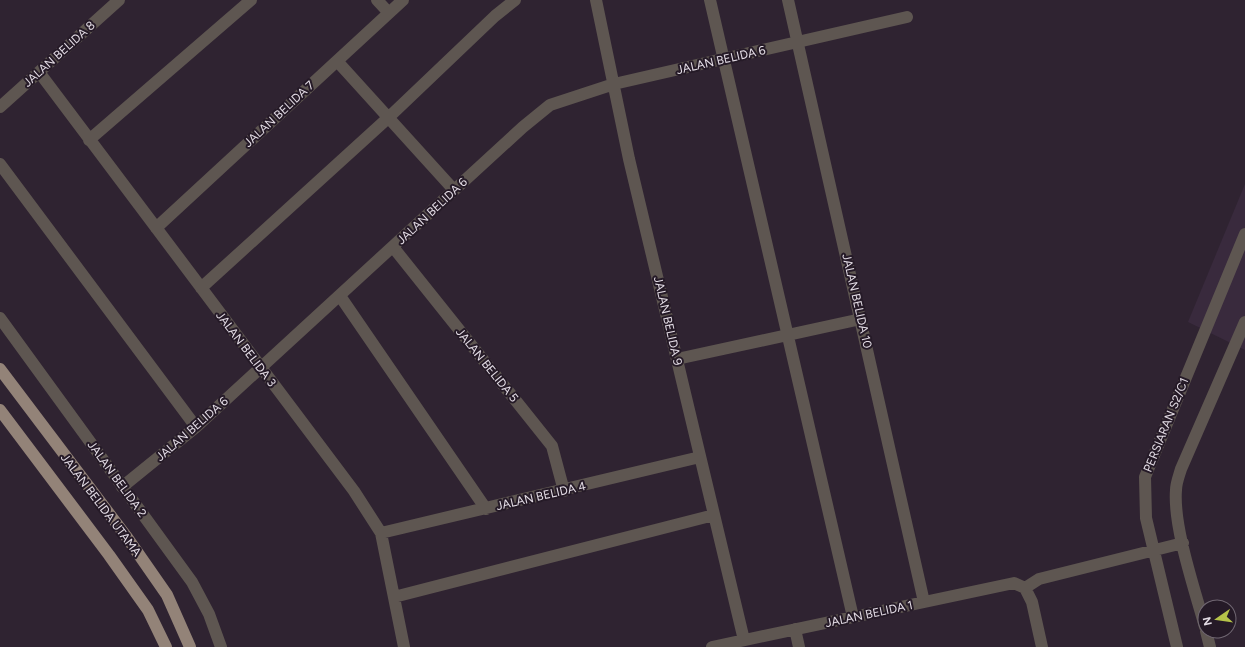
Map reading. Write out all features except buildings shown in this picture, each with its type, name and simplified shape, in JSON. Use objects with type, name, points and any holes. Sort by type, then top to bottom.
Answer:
[{"type":"main road","name":"JALAN BELIDA UTAMA","points":[[0,369],[126,536],[167,594],[190,647]]},
{"type":"main road","name":"JALAN BELIDA UTAMA","points":[[0,410],[109,555],[148,610],[166,647]]},
{"type":"street","name":"JALAN BELIDA 8","points":[[0,107],[119,0]]},
{"type":"street","points":[[90,140],[251,0]]},
{"type":"street","points":[[377,0],[388,13]]},
{"type":"street","name":"JALAN BELIDA 7","points":[[156,228],[403,0]]},
{"type":"street","points":[[201,288],[388,118],[495,16],[515,0]]},
{"type":"street","name":"JALAN BELIDA 9","points":[[596,0],[629,159],[744,640]]},
{"type":"street","points":[[710,0],[789,335],[853,617]]},
{"type":"street","name":"JALAN BELIDA 10","points":[[788,0],[924,602]]},
{"type":"street","name":"JALAN BELIDA 6","points":[[122,487],[196,427],[454,190],[550,105],[614,84],[907,17]]},
{"type":"street","points":[[337,61],[454,190]]},
{"type":"street","name":"JALAN BELIDA 3","points":[[39,72],[260,368],[354,491],[381,533],[404,647]]},
{"type":"street","points":[[0,164],[196,427]]},
{"type":"street","name":"PERSIARAN S2/C1","points":[[1177,647],[1152,551],[1146,518],[1145,477],[1245,234]]},
{"type":"street","name":"JALAN BELIDA 5","points":[[393,247],[552,446],[564,491]]},
{"type":"street","points":[[340,296],[486,509]]},
{"type":"street","name":"JALAN BELIDA 2","points":[[0,318],[192,582],[209,614],[221,647]]},
{"type":"street","points":[[677,359],[861,319]]},
{"type":"street","points":[[1198,599],[1183,543],[1176,507],[1176,489],[1181,469],[1245,322]]},
{"type":"street","name":"JALAN BELIDA 4","points":[[381,533],[564,491],[700,457]]},
{"type":"street","points":[[394,597],[714,515]]},
{"type":"street","points":[[1042,647],[1032,602],[1025,588],[1039,579],[1183,543]]},
{"type":"street","name":"JALAN BELIDA 1","points":[[712,647],[1014,582],[1025,588]]},
{"type":"street","points":[[795,629],[799,647]]},
{"type":"shaded area","points":[[1245,184],[1245,350],[1188,322]]}]
